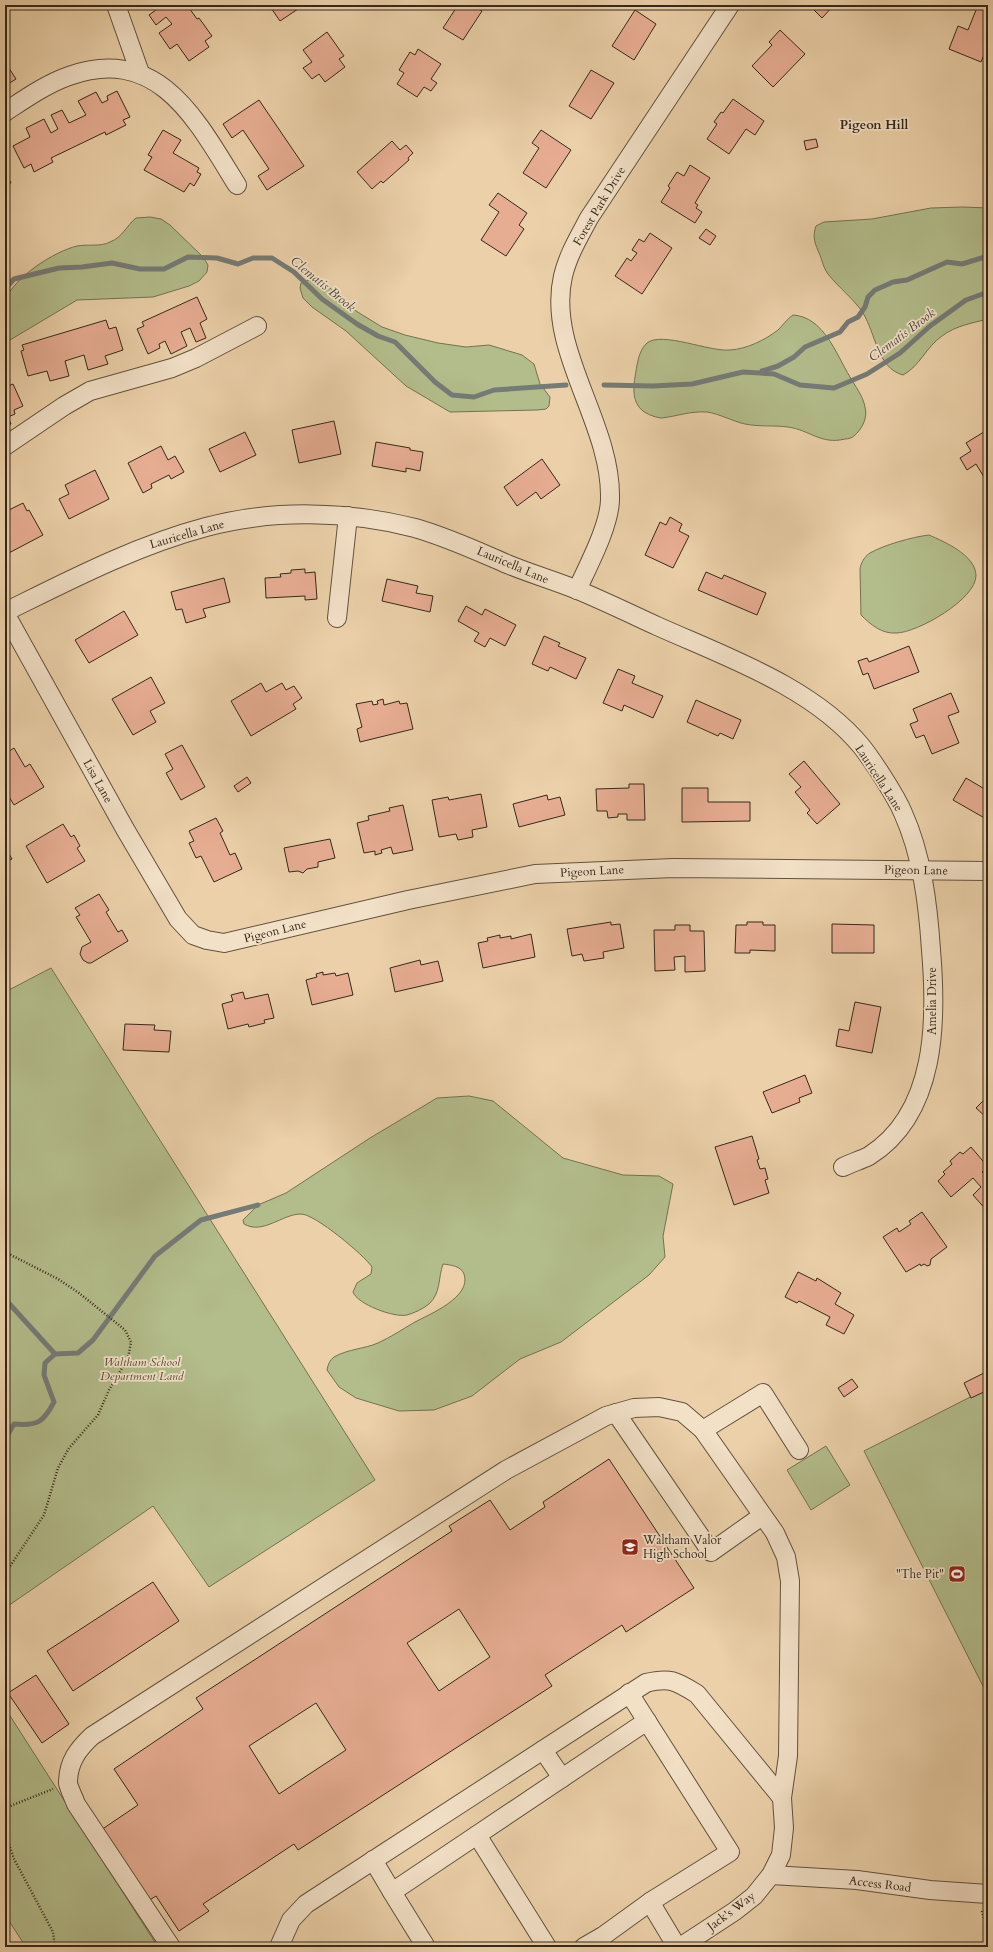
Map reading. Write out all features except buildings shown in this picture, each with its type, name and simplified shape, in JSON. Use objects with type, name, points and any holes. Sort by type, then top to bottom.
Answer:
[{"type":"street","points":[[116,5],[140,73]]},
{"type":"street","name":"Forest Park Drive","points":[[578,590],[606,521],[610,494],[609,474],[599,436],[562,330],[560,298],[563,277],[570,255],[589,218],[730,5]]},
{"type":"street","points":[[5,112],[45,86],[68,76],[93,68],[118,69],[140,73],[165,88],[185,106],[204,132],[237,185]]},
{"type":"street","points":[[5,446],[64,406],[90,391],[172,368],[196,358],[257,326]]},
{"type":"street","name":"Lauricella Lane","points":[[5,612],[98,567],[153,543],[208,526],[249,518],[298,514],[348,516],[416,528],[471,547],[508,564],[578,590],[757,670],[794,690],[829,715],[861,746],[903,812],[921,870]]},
{"type":"street","points":[[337,618],[345,564],[348,516]]},
{"type":"street","name":"Lisa Lane","points":[[5,612],[125,829],[178,919],[193,935],[204,939]]},
{"type":"street","name":"Pigeon Lane","points":[[204,939],[224,943],[408,900],[535,874],[673,868],[988,871]]},
{"type":"street","name":"Amelia Drive","points":[[843,1166],[868,1156],[888,1140],[905,1119],[919,1092],[927,1066],[934,1030],[934,988],[930,929],[921,870]]},
{"type":"street","points":[[703,1430],[763,1393],[800,1450]]},
{"type":"street","name":"Jack's Way","points":[[68,1784],[71,1765],[78,1749],[92,1736],[506,1470],[606,1416],[634,1408],[660,1407],[682,1412],[703,1430],[774,1533],[786,1558],[790,1581],[788,1756],[782,1798],[784,1828],[781,1855],[771,1875],[754,1896],[735,1911],[678,1947]]},
{"type":"street","points":[[616,1413],[711,1552],[762,1516]]},
{"type":"street","points":[[279,1947],[291,1920],[306,1904],[646,1683],[662,1679],[679,1683],[697,1694],[782,1798]]},
{"type":"street","points":[[584,1947],[603,1936],[650,1902],[730,1852],[629,1693]]},
{"type":"street","points":[[392,1892],[647,1721]]},
{"type":"street","points":[[543,1750],[562,1778]]},
{"type":"street","points":[[68,1784],[76,1804],[170,1947]]},
{"type":"street","points":[[477,1835],[547,1947]]},
{"type":"street","points":[[373,1860],[426,1947]]},
{"type":"street","name":"Access Road","points":[[771,1875],[857,1880],[930,1890],[988,1894]]},
{"type":"street","points":[[650,1902],[678,1947]]},
{"type":"path","points":[[5,1252],[58,1279],[79,1293],[104,1315],[125,1330],[131,1342],[128,1358],[109,1390],[98,1415],[69,1448],[58,1468],[44,1515],[5,1574]]},
{"type":"path","points":[[5,1808],[68,1784]]},
{"type":"path","points":[[5,1834],[14,1859],[53,1932],[55,1947]]},
{"type":"green space","points":[[931,208],[988,208],[988,319],[964,325],[952,330],[936,340],[919,362],[903,375],[894,371],[882,358],[863,313],[827,272],[823,265],[815,240],[814,234],[816,226],[824,222],[872,219]]},
{"type":"green space","points":[[150,217],[161,219],[170,225],[203,257],[208,265],[207,272],[199,281],[189,286],[153,297],[77,300],[5,343],[5,300],[10,291],[26,274],[46,260],[67,249],[81,245],[106,244],[118,237],[136,218]]},
{"type":"green space","points":[[309,280],[330,288],[356,311],[382,327],[405,335],[438,343],[466,347],[489,345],[522,355],[534,364],[540,384],[550,397],[549,406],[546,409],[537,410],[450,412],[406,386],[346,331],[312,307],[303,298],[300,288],[301,283]]},
{"type":"green space","points":[[793,315],[804,317],[821,329],[828,338],[861,395],[866,411],[864,423],[860,430],[849,439],[822,439],[788,427],[745,424],[707,412],[695,412],[660,418],[647,413],[638,406],[634,396],[635,377],[640,354],[647,343],[654,340],[663,339],[721,350],[736,349],[749,346],[767,337],[778,330]]},
{"type":"green space","points":[[929,535],[951,545],[965,555],[974,568],[976,575],[974,584],[957,604],[931,621],[918,627],[896,633],[886,632],[877,628],[861,615],[860,569],[863,560],[870,553],[890,544]]},
{"type":"green space","name":"Waltham School Department Land","points":[[51,968],[375,1480],[209,1587],[153,1506],[5,1608],[5,992]]},
{"type":"green space","points":[[469,1096],[493,1101],[563,1158],[623,1175],[659,1176],[673,1184],[663,1236],[665,1257],[649,1275],[561,1342],[520,1359],[472,1396],[434,1410],[399,1411],[356,1398],[339,1387],[327,1370],[331,1359],[345,1352],[378,1343],[448,1304],[462,1290],[465,1282],[463,1271],[455,1266],[443,1264],[436,1295],[429,1304],[418,1311],[407,1315],[385,1312],[368,1305],[356,1297],[353,1292],[357,1283],[371,1274],[372,1267],[350,1245],[328,1228],[308,1216],[301,1214],[258,1227],[251,1227],[244,1224],[243,1220],[258,1205],[286,1193],[370,1138],[437,1098]]},
{"type":"green space","name":"\"The Pit\"","points":[[988,1388],[988,1696],[864,1451]]},
{"type":"green space","points":[[826,1446],[850,1485],[811,1510],[787,1470]]},
{"type":"green space","points":[[5,1708],[158,1947],[26,1947],[5,1915]]},
{"type":"waterway","name":"Clematis Brook","points":[[762,371],[778,366],[794,357],[805,347],[840,332],[848,322],[858,317],[865,307],[868,297],[875,290],[893,282],[907,280],[947,262],[962,264],[988,256]]},
{"type":"waterway","name":"Clematis Brook","points":[[5,289],[14,279],[59,268],[112,263],[140,269],[164,269],[188,257],[217,258],[238,264],[253,258],[272,258],[294,272],[322,299],[357,324],[378,336],[395,342],[435,382],[452,395],[474,397],[494,390],[566,385]]},
{"type":"waterway","name":"Clematis Brook","points":[[604,385],[653,386],[692,384],[743,372],[774,374],[800,385],[834,388],[867,374],[900,353],[930,326],[966,300],[988,292]]},
{"type":"waterway","points":[[5,1458],[7,1436],[14,1424],[38,1422],[43,1419],[54,1402],[44,1375],[45,1363],[55,1354],[78,1353],[93,1340],[155,1256],[201,1220],[258,1205]]},
{"type":"waterway","points":[[5,1299],[55,1354]]},
{"type":"place","name":"Waltham Valor High School","points":[[630,1547]]},
{"type":"place","name":"\"The Pit\"","points":[[957,1574]]},
{"type":"district","name":"Pigeon Hill","points":[[874,125]]}]
